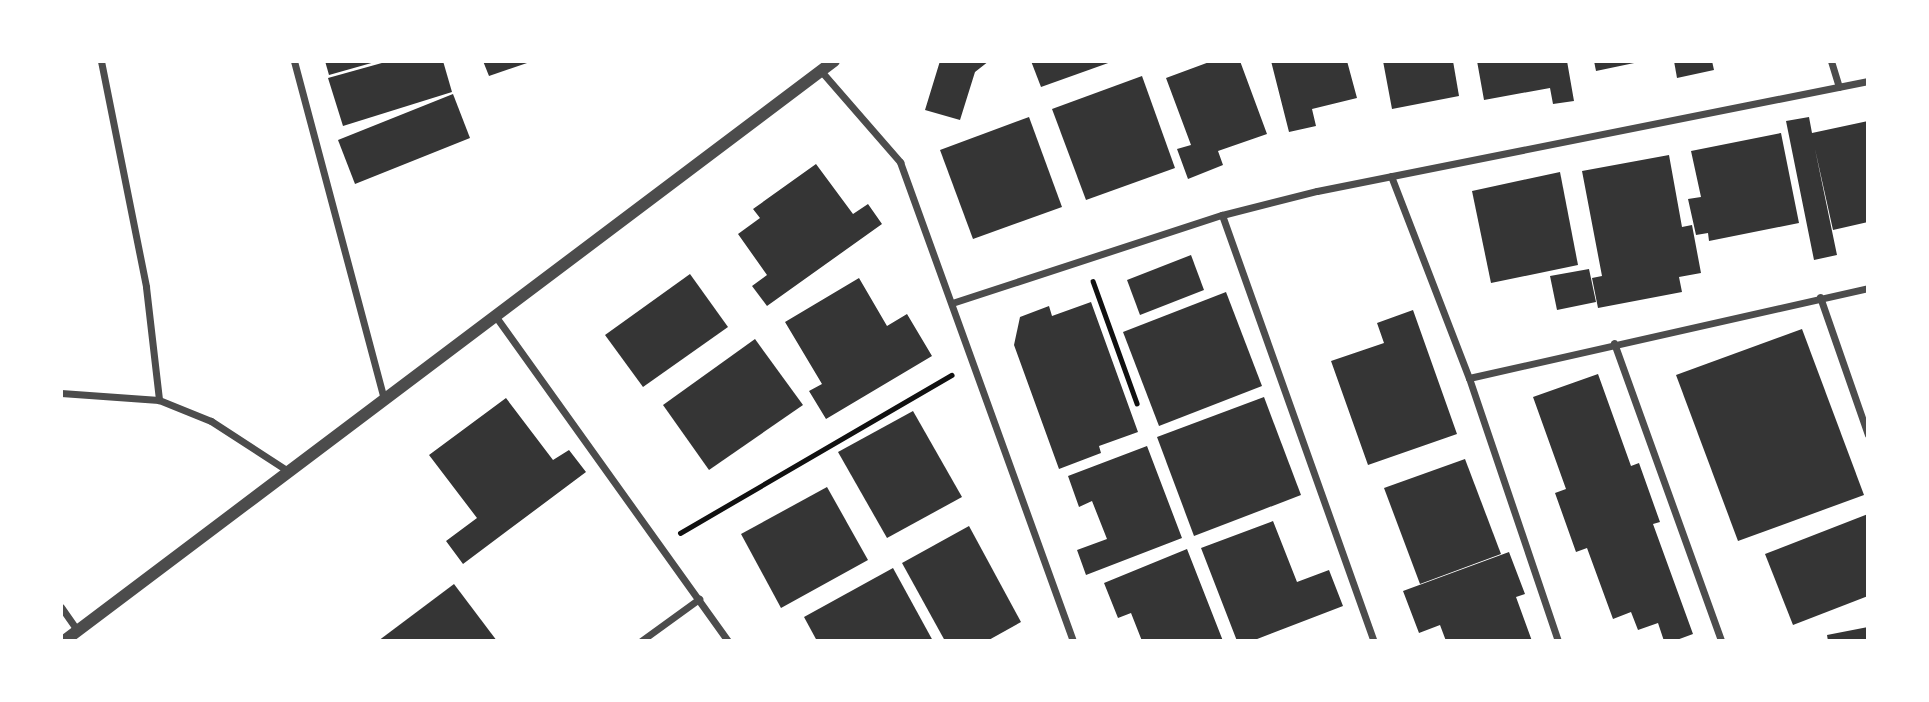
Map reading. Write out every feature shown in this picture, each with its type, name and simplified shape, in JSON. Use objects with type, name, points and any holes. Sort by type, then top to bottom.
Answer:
[{"type":"street","points":[[100,61],[146,287],[159,400]]},
{"type":"street","points":[[294,61],[384,400]]},
{"type":"street","points":[[64,641],[834,61]]},
{"type":"street","points":[[1831,61],[1839,87]]},
{"type":"street","points":[[821,71],[900,162],[1073,641]]},
{"type":"street","points":[[952,303],[1085,257],[1222,215],[1391,176],[1868,81]]},
{"type":"street","points":[[1391,176],[1469,378],[1558,641]]},
{"type":"street","points":[[1222,215],[1374,641]]},
{"type":"street","points":[[1469,378],[1615,342],[1868,288]]},
{"type":"street","points":[[1820,297],[1868,435]]},
{"type":"street","points":[[496,317],[728,641]]},
{"type":"street","points":[[1615,342],[1721,641]]},
{"type":"street","points":[[61,393],[159,400],[211,421],[288,471]]},
{"type":"street","points":[[642,641],[699,599]]},
{"type":"street","points":[[61,607],[77,630]]},
{"type":"path","points":[[1085,257],[1137,403]]},
{"type":"path","points":[[660,545],[973,363]]},
{"type":"building","points":[[325,61],[375,61],[375,62],[329,75]]},
{"type":"building","points":[[389,61],[443,61],[452,92],[343,126],[328,78]]},
{"type":"building","points":[[483,61],[530,61],[530,62],[489,76]]},
{"type":"building","points":[[940,61],[989,61],[975,72],[960,120],[925,110]]},
{"type":"building","points":[[1031,61],[1111,61],[1111,62],[1041,87]]},
{"type":"building","points":[[1212,61],[1240,61],[1267,134],[1218,151],[1223,165],[1188,179],[1177,149],[1191,145],[1166,78]]},
{"type":"building","points":[[1271,61],[1347,61],[1357,98],[1312,109],[1316,126],[1289,132]]},
{"type":"building","points":[[1383,61],[1453,61],[1459,96],[1392,109]]},
{"type":"building","points":[[1477,61],[1567,61],[1574,101],[1553,104],[1550,88],[1484,100]]},
{"type":"building","points":[[1594,61],[1638,61],[1639,62],[1596,71]]},
{"type":"building","points":[[1674,61],[1712,61],[1714,70],[1677,78]]},
{"type":"building","points":[[1142,76],[1175,168],[1086,200],[1052,109]]},
{"type":"building","points":[[453,94],[470,138],[355,184],[338,140]]},
{"type":"building","points":[[1029,117],[1062,207],[973,239],[940,150]]},
{"type":"building","points":[[1809,117],[1812,133],[1868,121],[1868,222],[1833,230],[1815,149],[1837,255],[1814,260],[1786,121]]},
{"type":"building","points":[[1781,133],[1799,223],[1709,241],[1708,233],[1696,235],[1688,199],[1701,197],[1691,151]]},
{"type":"building","points":[[1669,155],[1682,227],[1692,225],[1701,273],[1679,277],[1682,292],[1598,308],[1592,278],[1602,276],[1582,171]]},
{"type":"building","points":[[816,164],[853,214],[868,204],[882,224],[767,306],[752,286],[767,275],[738,234],[760,218],[753,209]]},
{"type":"building","points":[[1560,172],[1578,265],[1491,283],[1472,191]]},
{"type":"building","points":[[1191,255],[1204,290],[1140,315],[1127,280]]},
{"type":"building","points":[[1589,269],[1596,302],[1557,310],[1550,276]]},
{"type":"building","points":[[690,274],[728,327],[643,387],[605,335]]},
{"type":"building","points":[[859,278],[887,326],[907,314],[932,356],[826,419],[809,391],[822,384],[785,322]]},
{"type":"building","points":[[1226,292],[1262,386],[1159,426],[1123,332]]},
{"type":"building","points":[[1091,302],[1138,432],[1099,446],[1101,453],[1059,469],[1014,345],[1020,317],[1049,306],[1052,316]]},
{"type":"building","points":[[1413,310],[1457,434],[1368,465],[1331,361],[1384,343],[1377,323]]},
{"type":"building","points":[[1802,329],[1864,495],[1738,541],[1676,375]]},
{"type":"building","points":[[755,339],[803,405],[709,470],[663,405]]},
{"type":"building","points":[[1598,374],[1631,466],[1639,463],[1660,522],[1653,524],[1693,634],[1674,641],[1664,641],[1658,623],[1638,630],[1631,612],[1613,619],[1587,548],[1576,552],[1555,493],[1566,489],[1533,397]]},
{"type":"building","points":[[1264,397],[1301,495],[1194,536],[1157,437]]},
{"type":"building","points":[[506,398],[553,460],[569,450],[586,472],[463,564],[446,541],[477,518],[429,455]]},
{"type":"building","points":[[913,411],[962,497],[887,538],[838,452]]},
{"type":"building","points":[[1147,446],[1182,538],[1086,575],[1077,550],[1107,539],[1092,501],[1079,507],[1068,476]]},
{"type":"building","points":[[1465,459],[1501,554],[1420,584],[1384,488]]},
{"type":"building","points":[[827,487],[868,560],[781,608],[741,534]]},
{"type":"building","points":[[1868,514],[1868,596],[1793,625],[1765,554]]},
{"type":"building","points":[[1273,521],[1297,582],[1329,570],[1343,606],[1252,641],[1237,641],[1201,548]]},
{"type":"building","points":[[969,526],[1021,622],[987,641],[945,641],[902,563]]},
{"type":"building","points":[[1187,549],[1223,641],[1142,641],[1131,613],[1118,618],[1104,583]]},
{"type":"building","points":[[1509,552],[1525,594],[1516,597],[1532,641],[1446,641],[1440,625],[1419,633],[1403,591]]},
{"type":"building","points":[[893,568],[933,641],[817,641],[804,617]]},
{"type":"building","points":[[454,584],[497,641],[378,641]]},
{"type":"building","points":[[1868,627],[1868,641],[1828,641],[1827,635]]}]
